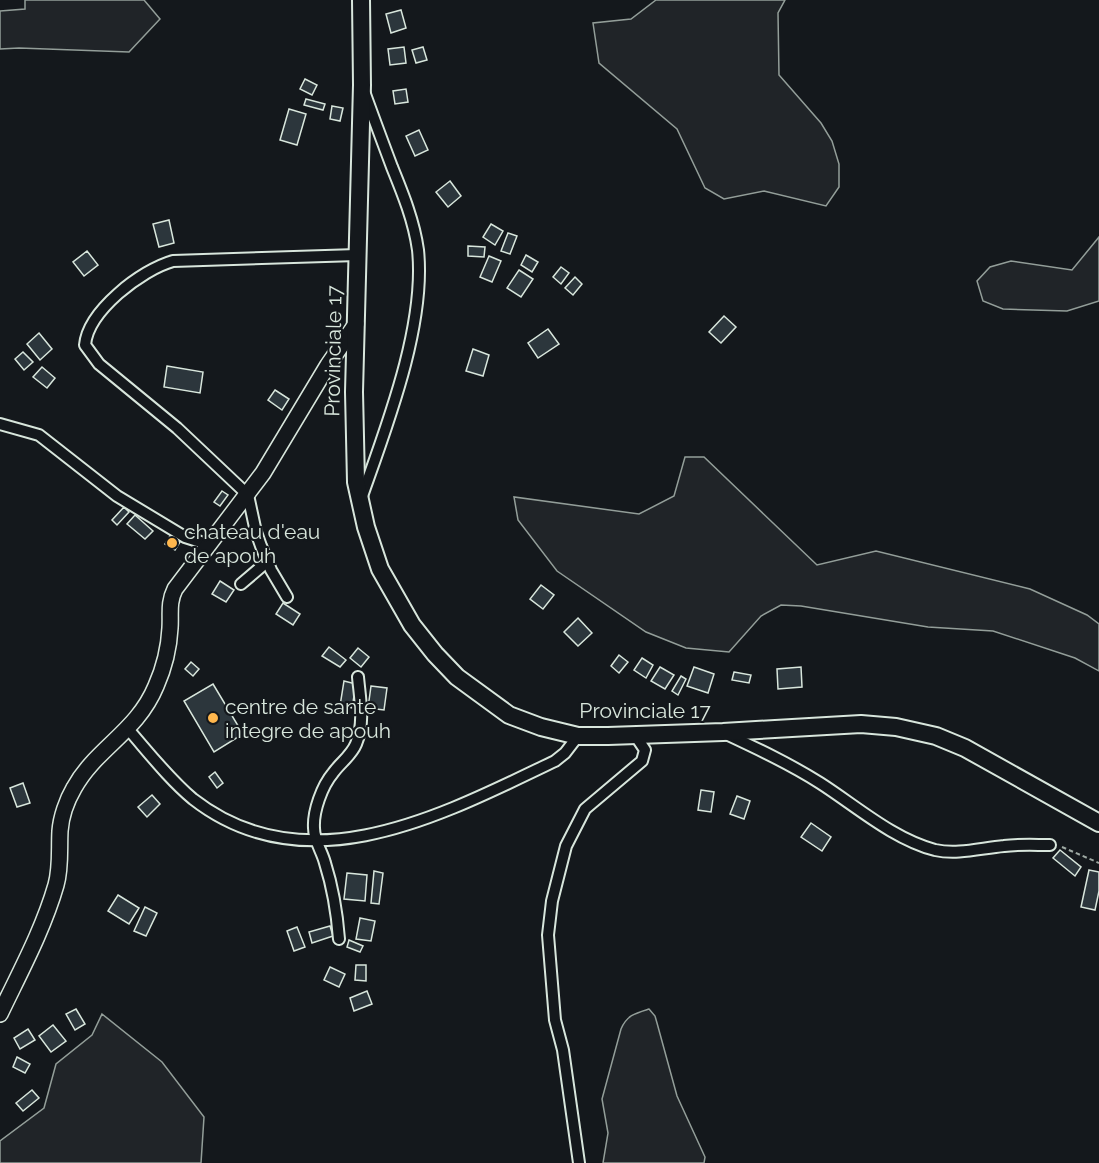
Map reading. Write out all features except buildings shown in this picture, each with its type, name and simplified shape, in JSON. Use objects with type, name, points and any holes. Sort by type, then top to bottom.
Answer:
[{"type":"main road","name":"Provinciale 17","points":[[361,0],[362,85],[357,255],[355,462],[360,501],[380,569],[412,625],[435,654],[458,677],[509,715],[541,727],[578,736],[723,732],[861,723],[896,727],[936,736],[965,748],[1099,822]]},
{"type":"street","points":[[360,501],[393,408],[410,342],[417,300],[418,267],[418,250],[410,212],[362,85]]},
{"type":"street","points":[[287,597],[256,532],[248,495],[177,428],[99,364],[85,345],[88,328],[92,321],[135,279],[152,268],[174,261],[357,255]]},
{"type":"street","points":[[0,1014],[44,921],[57,883],[60,828],[74,788],[91,765],[144,710],[161,674],[170,628],[169,605],[172,595],[207,544],[248,495],[356,324]]},
{"type":"street","points":[[0,424],[39,435],[117,496],[185,537],[207,544]]},
{"type":"street","points":[[241,584],[268,561]]},
{"type":"street","points":[[339,939],[338,916],[331,883],[316,841],[314,828],[317,809],[325,786],[332,773],[356,746],[361,726],[358,677]]},
{"type":"street","points":[[128,729],[184,790],[207,808],[244,828],[273,837],[316,841],[359,838],[389,831],[478,797],[555,761],[565,753],[578,736]]},
{"type":"street","points":[[723,732],[804,774],[879,823],[909,839],[935,849],[957,852],[1006,846],[1050,845]]},
{"type":"street","points":[[579,1163],[563,1050],[555,1020],[548,935],[566,846],[585,809],[642,761],[645,750],[635,735]]},
{"type":"path","points":[[1050,845],[1064,848],[1099,863]]},
{"type":"shaded area","points":[[25,0],[144,0],[160,19],[129,52],[0,49],[0,11],[25,9]]},
{"type":"shaded area","points":[[656,0],[785,0],[778,13],[779,75],[821,123],[832,141],[839,164],[839,187],[826,206],[764,191],[724,199],[705,188],[677,129],[599,63],[593,23],[631,19]]},
{"type":"shaded area","points":[[1099,237],[1099,301],[1067,311],[1003,309],[983,301],[977,281],[990,267],[1011,261],[1072,270]]},
{"type":"shaded area","points":[[685,457],[704,457],[817,565],[876,551],[1030,589],[1087,615],[1099,624],[1099,671],[1075,658],[993,631],[928,627],[801,606],[781,605],[761,616],[729,652],[686,648],[646,632],[557,571],[518,520],[514,497],[639,514],[674,496]]},
{"type":"shaded area","points":[[649,1009],[655,1016],[677,1096],[705,1157],[704,1163],[603,1163],[608,1133],[602,1099],[621,1029],[623,1024],[636,1013]]},
{"type":"shaded area","points":[[102,1014],[162,1062],[204,1117],[201,1163],[0,1163],[0,1141],[44,1108],[56,1064],[92,1035]]},
{"type":"place","name":"chateau d'eau de apouh","points":[[172,543]]},
{"type":"place","name":"centre de sante integre de apouh","points":[[213,718]]}]
